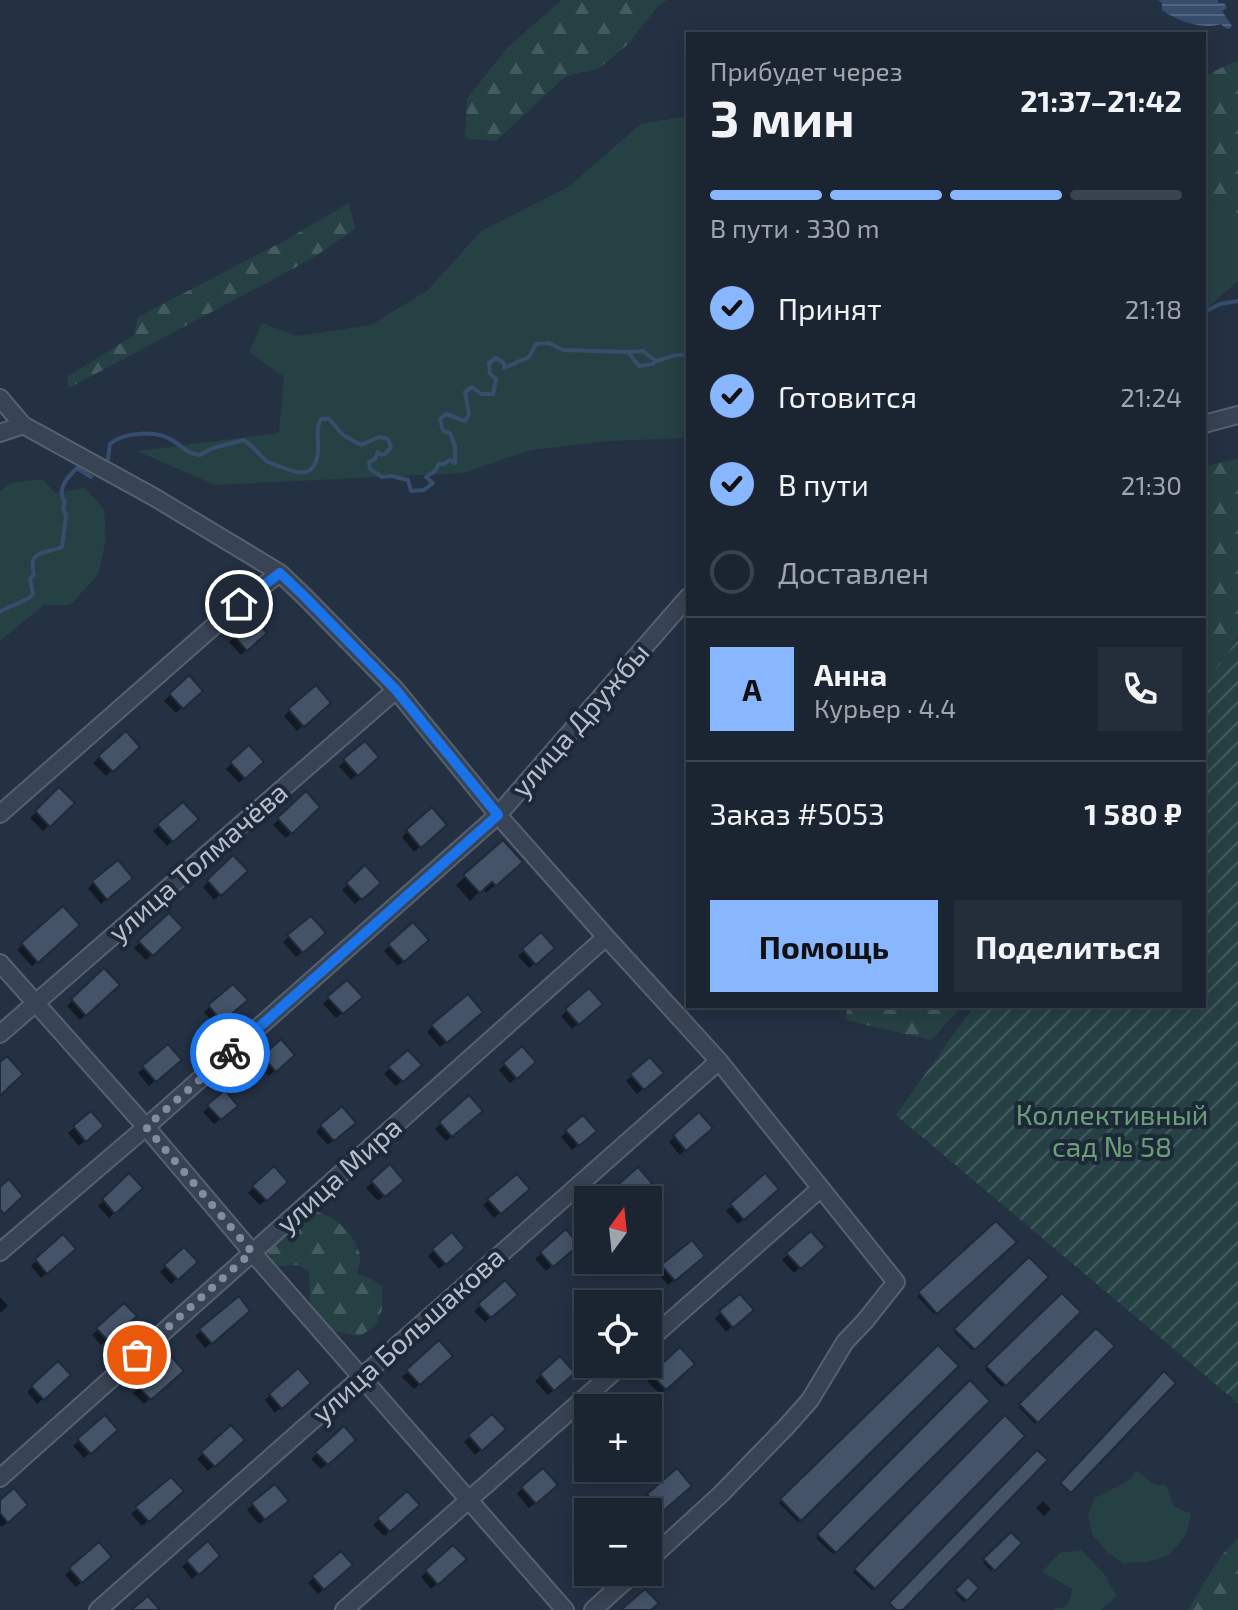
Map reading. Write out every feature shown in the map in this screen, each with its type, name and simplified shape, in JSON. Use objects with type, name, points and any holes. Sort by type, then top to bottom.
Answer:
[{"type":"street","points":[[0,398],[23,425],[154,497],[280,573],[306,598],[396,690],[498,815],[719,1061],[896,1282],[845,1342],[810,1400],[721,1494],[662,1548]]},
{"type":"street","points":[[1206,423],[1238,415]]},
{"type":"street","points":[[0,433],[23,425]]},
{"type":"street","points":[[0,814],[239,604],[280,573]]},
{"type":"street","name":"улица Дружбы","points":[[0,1252],[498,815],[686,599]]},
{"type":"street","name":"улица Толмачёва","points":[[0,1034],[396,690]]},
{"type":"street","name":"улица Мира","points":[[0,1478],[606,937]]},
{"type":"street","points":[[0,963],[565,1610]]},
{"type":"street","name":"улица Большакова","points":[[98,1610],[719,1061]]},
{"type":"street","points":[[662,1329],[821,1188]]},
{"type":"street","points":[[344,1610],[607,1378]]},
{"type":"street","points":[[593,1610],[620,1586]]},
{"type":"green space","points":[[562,0],[667,0],[658,6],[627,45],[598,69],[566,76],[496,141],[465,138],[467,99],[506,49]]},
{"type":"green space","points":[[1238,60],[1238,213],[1227,211],[1206,193],[1206,75]]},
{"type":"green space","points":[[686,116],[686,438],[609,441],[531,450],[463,473],[215,485],[137,451],[279,433],[284,377],[249,352],[262,323],[297,336],[371,325],[428,290],[480,232],[570,186],[640,124]]},
{"type":"green space","points":[[1206,193],[1227,211],[1238,213],[1238,281],[1206,309]]},
{"type":"green space","points":[[349,203],[355,229],[311,259],[69,388],[67,377],[134,335],[138,317],[284,241]]},
{"type":"green space","points":[[1238,459],[1238,636],[1206,687],[1206,466]]},
{"type":"green space","points":[[42,479],[55,493],[85,488],[104,509],[106,539],[98,575],[70,605],[44,605],[0,641],[0,492],[10,483]]},
{"type":"green space","name":"Коллективный сад № 58","points":[[1238,639],[1238,1403],[896,1115],[973,1008],[1206,1008],[1206,683]]},
{"type":"green space","points":[[848,1008],[960,1008],[931,1040],[845,1020]]},
{"type":"green space","points":[[316,1212],[330,1217],[349,1234],[360,1255],[357,1274],[372,1279],[382,1287],[382,1309],[375,1327],[359,1336],[329,1330],[314,1314],[310,1301],[309,1271],[297,1265],[278,1266],[269,1256],[267,1248],[302,1216]]},
{"type":"green space","points":[[1136,1470],[1153,1484],[1166,1486],[1174,1506],[1191,1514],[1186,1535],[1169,1555],[1148,1562],[1123,1563],[1108,1553],[1092,1534],[1088,1514],[1095,1498],[1130,1480]]},
{"type":"green space","points":[[1238,1538],[1238,1610],[1188,1610],[1220,1557]]},
{"type":"green space","points":[[1081,1550],[1105,1575],[1117,1596],[1101,1610],[1052,1610],[1067,1606],[1073,1589],[1042,1572],[1060,1553]]},
{"type":"water","points":[[1158,0],[1218,0],[1227,8],[1222,11],[1232,26],[1229,29],[1221,24],[1206,26],[1183,21],[1162,10],[1162,3]]},
{"type":"building","points":[[254,618],[267,633],[247,651],[233,635]]},
{"type":"building","points":[[189,675],[203,691],[183,709],[169,694]]},
{"type":"building","points":[[316,685],[331,703],[304,727],[288,709]]},
{"type":"building","points":[[126,731],[140,747],[113,772],[98,756]]},
{"type":"building","points":[[365,741],[379,757],[358,776],[343,759]]},
{"type":"building","points":[[249,745],[264,762],[245,779],[230,762]]},
{"type":"building","points":[[59,787],[75,803],[50,827],[35,811]]},
{"type":"building","points":[[306,791],[320,807],[292,834],[277,818]]},
{"type":"building","points":[[183,802],[199,819],[173,842],[157,824]]},
{"type":"building","points":[[432,807],[447,825],[421,848],[406,830]]},
{"type":"building","points":[[503,840],[523,862],[496,886],[492,882],[480,893],[463,875]]},
{"type":"building","points":[[233,855],[248,871],[221,896],[207,880]]},
{"type":"building","points":[[118,860],[133,878],[107,900],[92,881]]},
{"type":"building","points":[[365,865],[381,883],[362,900],[346,883]]},
{"type":"building","points":[[63,906],[80,925],[38,963],[21,943]]},
{"type":"building","points":[[169,913],[183,928],[153,956],[138,941]]},
{"type":"building","points":[[311,916],[326,933],[303,953],[287,935]]},
{"type":"building","points":[[413,922],[429,940],[404,962],[388,944]]},
{"type":"building","points":[[541,932],[555,948],[536,965],[522,949]]},
{"type":"building","points":[[104,968],[120,985],[86,1016],[71,999]]},
{"type":"building","points":[[347,980],[363,997],[343,1014],[327,997]]},
{"type":"building","points":[[233,984],[248,1000],[222,1022],[208,1005]]},
{"type":"building","points":[[589,988],[603,1004],[579,1025],[565,1009]]},
{"type":"building","points":[[468,994],[483,1012],[447,1043],[431,1025]]},
{"type":"building","points":[[281,1039],[295,1055],[276,1072],[262,1056]]},
{"type":"building","points":[[168,1044],[182,1060],[156,1082],[142,1066]]},
{"type":"building","points":[[522,1046],[536,1062],[517,1079],[503,1063]]},
{"type":"building","points":[[408,1050],[422,1065],[403,1082],[388,1067]]},
{"type":"building","points":[[7,1056],[23,1074],[0,1096],[0,1062]]},
{"type":"building","points":[[650,1057],[664,1073],[644,1090],[630,1074]]},
{"type":"building","points":[[225,1090],[238,1106],[221,1120],[207,1105]]},
{"type":"building","points":[[469,1095],[483,1111],[452,1137],[439,1122]]},
{"type":"building","points":[[342,1106],[356,1123],[334,1141],[320,1125]]},
{"type":"building","points":[[91,1111],[104,1126],[86,1142],[73,1126]]},
{"type":"building","points":[[699,1112],[713,1128],[686,1151],[673,1135]]},
{"type":"building","points":[[583,1115],[597,1131],[579,1146],[565,1130]]},
{"type":"building","points":[[390,1164],[404,1181],[385,1197],[371,1181]]},
{"type":"building","points":[[274,1166],[288,1182],[267,1201],[252,1186]]},
{"type":"building","points":[[638,1167],[652,1183],[649,1186],[616,1186]]},
{"type":"building","points":[[129,1173],[143,1188],[115,1214],[102,1199]]},
{"type":"building","points":[[765,1173],[779,1189],[744,1220],[730,1204]]},
{"type":"building","points":[[517,1174],[530,1189],[501,1214],[487,1199]]},
{"type":"building","points":[[9,1179],[23,1196],[4,1214],[0,1209],[0,1187]]},
{"type":"building","points":[[996,1221],[1017,1242],[937,1314],[918,1292]]},
{"type":"building","points":[[566,1229],[574,1239],[574,1249],[553,1267],[540,1252]]},
{"type":"building","points":[[811,1231],[825,1247],[801,1269],[786,1253]]},
{"type":"building","points":[[452,1232],[465,1248],[446,1265],[432,1249]]},
{"type":"building","points":[[63,1234],[76,1249],[47,1274],[35,1259]]},
{"type":"building","points":[[692,1240],[705,1256],[675,1281],[662,1264]]},
{"type":"building","points":[[184,1247],[198,1262],[178,1280],[164,1265]]},
{"type":"building","points":[[1029,1257],[1049,1277],[975,1350],[954,1329]]},
{"type":"building","points":[[505,1280],[518,1295],[491,1318],[478,1304]]},
{"type":"building","points":[[1062,1293],[1081,1312],[1006,1386],[986,1366]]},
{"type":"building","points":[[740,1294],[754,1310],[733,1328],[719,1311]]},
{"type":"building","points":[[239,1296],[250,1311],[212,1344],[199,1329]]},
{"type":"building","points":[[124,1303],[137,1316],[108,1341],[96,1328]]},
{"type":"building","points":[[1096,1328],[1115,1346],[1038,1423],[1019,1404]]},
{"type":"building","points":[[439,1340],[453,1356],[420,1385],[406,1370]]},
{"type":"building","points":[[938,1345],[959,1366],[801,1521],[780,1499]]},
{"type":"building","points":[[680,1347],[695,1364],[666,1390],[655,1378],[662,1378],[662,1364]]},
{"type":"building","points":[[171,1356],[184,1371],[151,1400],[137,1386]]},
{"type":"building","points":[[560,1356],[574,1372],[554,1391],[540,1374]]},
{"type":"building","points":[[58,1361],[71,1375],[44,1400],[31,1386]]},
{"type":"building","points":[[298,1368],[311,1383],[282,1409],[269,1394]]},
{"type":"building","points":[[1164,1371],[1176,1383],[1071,1493],[1060,1483]]},
{"type":"building","points":[[970,1380],[990,1401],[836,1553],[817,1534]]},
{"type":"building","points":[[492,1414],[506,1429],[482,1451],[468,1435]]},
{"type":"building","points":[[105,1415],[118,1430],[91,1454],[77,1439]]},
{"type":"building","points":[[1005,1415],[1025,1436],[875,1589],[854,1569]]},
{"type":"building","points":[[231,1425],[245,1440],[215,1467],[201,1452]]},
{"type":"building","points":[[344,1426],[356,1440],[328,1465],[315,1452]]},
{"type":"building","points":[[1037,1450],[1048,1460],[903,1610],[896,1610],[889,1603]]},
{"type":"building","points":[[543,1468],[558,1485],[536,1504],[521,1487]]},
{"type":"building","points":[[677,1468],[692,1486],[662,1512],[662,1498],[650,1498],[647,1494]]},
{"type":"building","points":[[171,1477],[184,1491],[149,1522],[135,1507]]},
{"type":"building","points":[[275,1484],[289,1501],[265,1520],[251,1503]]},
{"type":"building","points":[[14,1488],[28,1505],[8,1523],[0,1513],[0,1500]]},
{"type":"building","points":[[407,1491],[420,1505],[390,1532],[377,1518]]},
{"type":"building","points":[[1011,1532],[1022,1543],[995,1571],[983,1559]]},
{"type":"building","points":[[208,1541],[220,1556],[199,1575],[186,1560]]},
{"type":"building","points":[[99,1542],[112,1557],[82,1583],[69,1568]]},
{"type":"building","points":[[453,1545],[467,1559],[438,1585],[425,1570]]},
{"type":"building","points":[[341,1551],[353,1565],[324,1590],[312,1576]]},
{"type":"building","points":[[968,1577],[979,1588],[967,1601],[955,1590]]},
{"type":"building","points":[[645,1589],[659,1603],[651,1610],[622,1609]]},
{"type":"building","points":[[148,1596],[160,1610],[131,1610]]},
{"type":"waterway","points":[[1206,311],[1220,304],[1238,301]]},
{"type":"waterway","points":[[108,459],[110,444],[132,435],[165,437],[200,455],[213,448],[244,440],[268,462],[295,472],[306,472],[317,459],[319,423],[321,419],[329,419],[343,435],[361,445],[379,437],[388,439],[391,447],[382,455],[378,452],[375,459],[369,462],[370,469],[382,477],[408,480],[411,491],[424,490],[433,483],[426,477],[439,464],[450,460],[455,463],[455,446],[450,433],[443,431],[440,419],[446,414],[465,421],[469,414],[465,392],[472,387],[481,394],[493,394],[496,379],[490,374],[489,363],[496,358],[504,363],[504,368],[529,357],[536,344],[549,343],[563,350],[628,352],[639,366],[676,355],[686,356]]},
{"type":"waterway","points":[[630,352],[643,351],[656,361]]},
{"type":"waterway","points":[[0,612],[33,594],[30,579],[34,574],[32,566],[35,557],[62,547],[66,516],[62,491],[66,480],[77,468],[91,477]]},
{"type":"way so far","points":[[137,1355],[252,1252],[146,1127],[230,1053]]},
{"type":"route","points":[[230,1053],[498,815],[396,690],[280,573],[239,604]]}]
